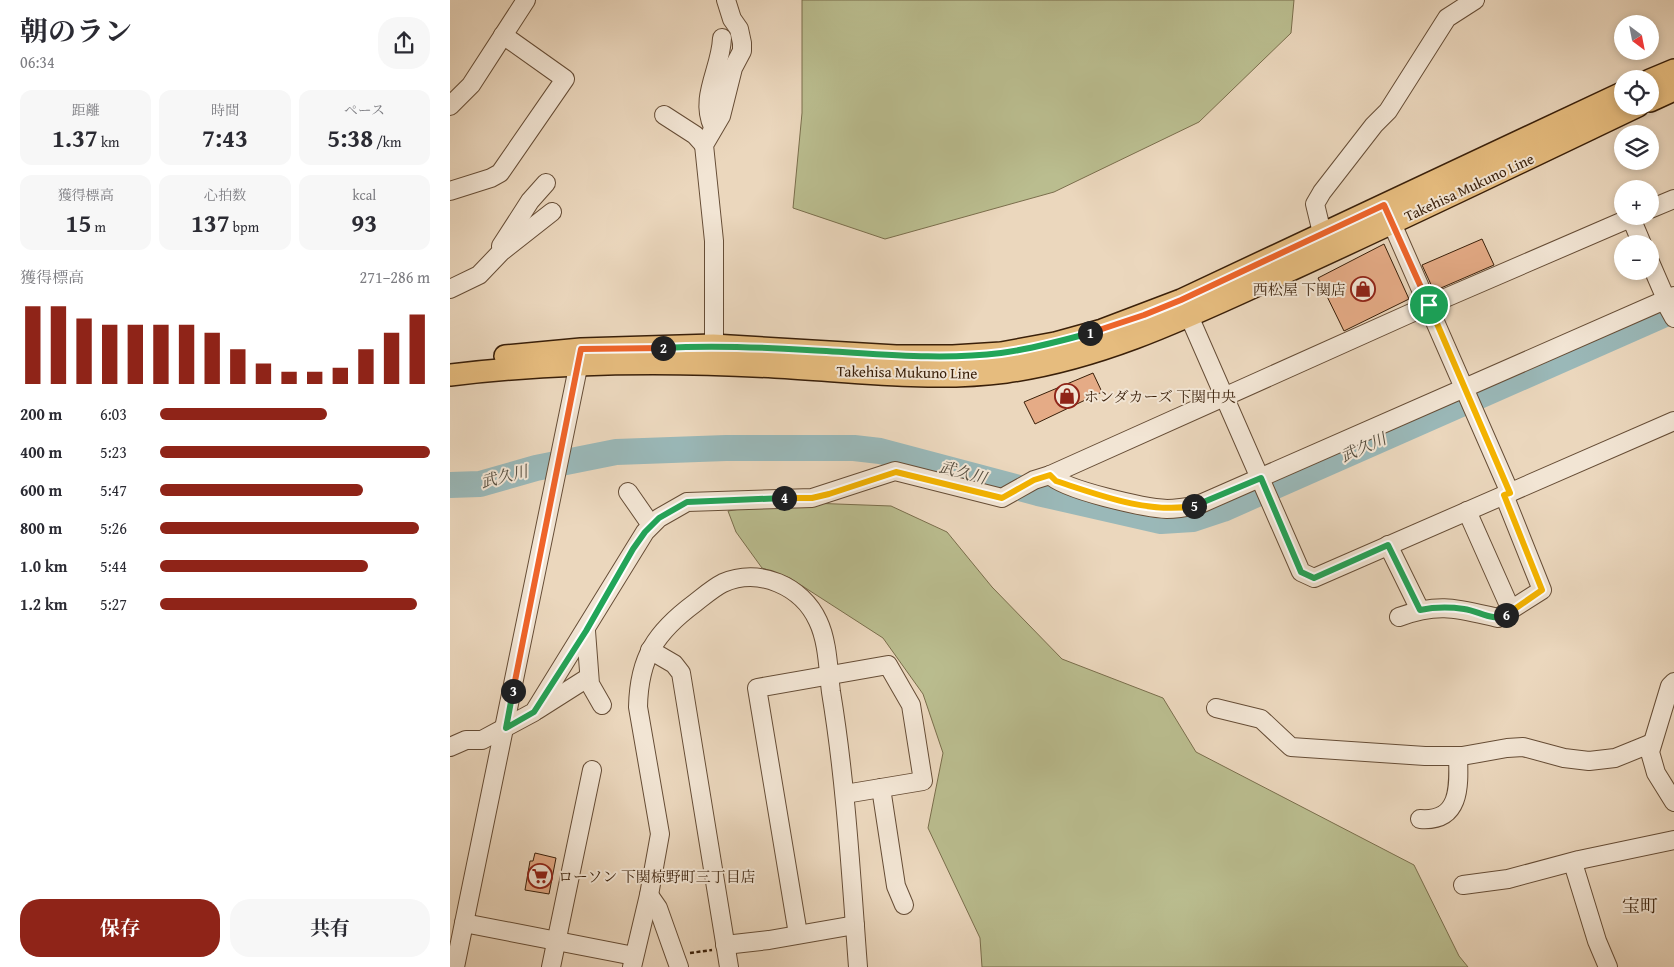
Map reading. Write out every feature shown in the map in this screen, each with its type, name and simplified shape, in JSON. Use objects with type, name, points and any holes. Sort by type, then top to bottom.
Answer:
[{"type":"main road","points":[[1659,76],[1674,70]]},
{"type":"main road","points":[[1659,97],[1674,90]]},
{"type":"main road","name":"Takehisa Mukuno Line","points":[[714,354],[954,376],[1006,372],[1061,361],[1107,348],[1189,316],[1614,97]]},
{"type":"main road","name":"Takehisa Mukuno Line","points":[[450,364],[528,353],[580,357],[714,354],[953,356],[1001,353],[1055,343],[1154,311],[1322,233],[1388,214],[1617,115]]},
{"type":"main road","name":"Takehisa Mukuno Line","points":[[450,375],[521,368],[580,357]]},
{"type":"street","points":[[450,106],[471,85],[526,0]]},
{"type":"street","points":[[704,145],[721,116],[733,68],[742,51],[739,29],[732,19],[726,0]]},
{"type":"street","points":[[1322,233],[1315,204],[1322,192],[1388,111],[1448,18],[1475,0]]},
{"type":"street","points":[[450,191],[491,178],[500,173],[565,79],[502,35]]},
{"type":"street","points":[[713,128],[708,114],[708,98],[721,50],[722,38]]},
{"type":"street","points":[[664,114],[696,135],[704,145],[711,194],[715,249],[714,354]]},
{"type":"street","points":[[450,289],[479,275],[493,259],[530,201],[546,184]]},
{"type":"street","points":[[1659,205],[1674,199]]},
{"type":"street","points":[[493,259],[552,212]]},
{"type":"street","points":[[1388,214],[1474,409],[1542,590],[1498,618],[1458,609],[1420,610],[1399,617]]},
{"type":"street","points":[[534,712],[586,631],[633,549],[651,525],[666,513],[687,502],[812,498],[896,472],[1002,498],[1042,477],[1614,225]]},
{"type":"street","points":[[1042,477],[1096,494],[1151,507],[1169,509],[1198,505],[1261,480],[1669,303],[1658,280]]},
{"type":"street","points":[[1189,316],[1301,572],[1314,578],[1674,421]]},
{"type":"street","points":[[455,967],[506,728],[580,357]]},
{"type":"street","points":[[628,492],[651,525]]},
{"type":"street","points":[[1468,511],[1511,610]]},
{"type":"street","points":[[1388,545],[1420,610]]},
{"type":"street","points":[[464,923],[633,962],[649,895],[660,834],[640,722],[638,691],[650,650],[661,631],[712,590],[735,579],[757,578],[788,587],[796,592],[811,609],[823,635],[845,794],[858,967]]},
{"type":"street","points":[[586,631],[590,684],[602,705]]},
{"type":"street","points":[[650,650],[674,664],[681,673],[729,967]]},
{"type":"street","points":[[798,934],[757,688],[828,674],[888,665],[911,705],[923,782],[845,794]]},
{"type":"street","points":[[450,747],[466,740],[482,740],[506,728],[589,677]]},
{"type":"street","points":[[1674,682],[1670,686],[1650,752],[1653,764],[1674,802]]},
{"type":"street","points":[[1216,708],[1261,718],[1292,746],[1425,756],[1458,756],[1523,748],[1564,758],[1589,761],[1615,758],[1652,743]]},
{"type":"street","points":[[1420,819],[1432,820],[1448,813],[1457,794],[1458,756]]},
{"type":"street","points":[[552,967],[592,770]]},
{"type":"street","points":[[881,788],[896,886],[904,905]]},
{"type":"street","points":[[1463,885],[1508,879],[1579,860],[1674,840]]},
{"type":"street","points":[[1573,863],[1597,940],[1608,967]]},
{"type":"street","points":[[649,895],[658,908],[683,960]]},
{"type":"street","points":[[725,945],[855,925]]},
{"type":"street","points":[[1596,967],[1594,956],[1597,940]]},
{"type":"path","points":[[683,960],[725,945]]},
{"type":"green space","points":[[802,0],[1294,0],[1291,33],[1199,122],[1054,192],[885,239],[793,208],[802,113]]},
{"type":"green space","points":[[783,502],[891,506],[947,532],[992,587],[1062,659],[1163,698],[1196,752],[1414,865],[1459,956],[1468,967],[982,967],[980,938],[928,828],[943,753],[923,694],[883,638],[790,578],[762,568],[736,532],[728,511]]},
{"type":"building","points":[[1482,239],[1494,265],[1434,291],[1422,265]]},
{"type":"building","name":"西松屋 下関店","points":[[1384,244],[1409,299],[1344,331],[1318,278]]},
{"type":"building","name":"ホンダカーズ 下関中央","points":[[1093,373],[1102,392],[1035,424],[1024,402]]},
{"type":"building","name":"ローソン 下関椋野町三丁目店","points":[[535,853],[556,858],[549,894],[525,890],[530,861],[533,861]]},
{"type":"waterway","name":"武久川","points":[[450,485],[480,484],[536,468],[616,452],[726,448],[854,448],[880,451],[1038,493],[1161,521],[1193,519],[1223,509],[1674,310]]},
{"type":"place","name":"西松屋 下関店","points":[[1363,289]]},
{"type":"place","name":"ホンダカーズ 下関中央","points":[[1067,396]]},
{"type":"place","name":"ローソン 下関椋野町三丁目店","points":[[540,876]]},
{"type":"district","name":"宝町","points":[[1640,905]]},
{"type":"route","points":[[1384,205],[1429,305],[1510,493],[1504,495],[1542,590],[1511,610],[1506,616],[1498,618],[1453,608],[1420,610],[1388,545],[1314,578],[1301,572],[1261,482],[1261,478],[1198,505],[1169,509],[1151,507],[1096,494],[1056,481],[1050,475],[1034,480],[1002,498],[896,472],[812,498],[759,498],[687,502],[659,518],[645,532],[633,549],[586,631],[534,712],[506,728],[581,349],[643,349],[713,345],[896,356],[953,356],[1001,353],[1055,343],[1102,330],[1144,315],[1181,300],[1384,205]]}]
